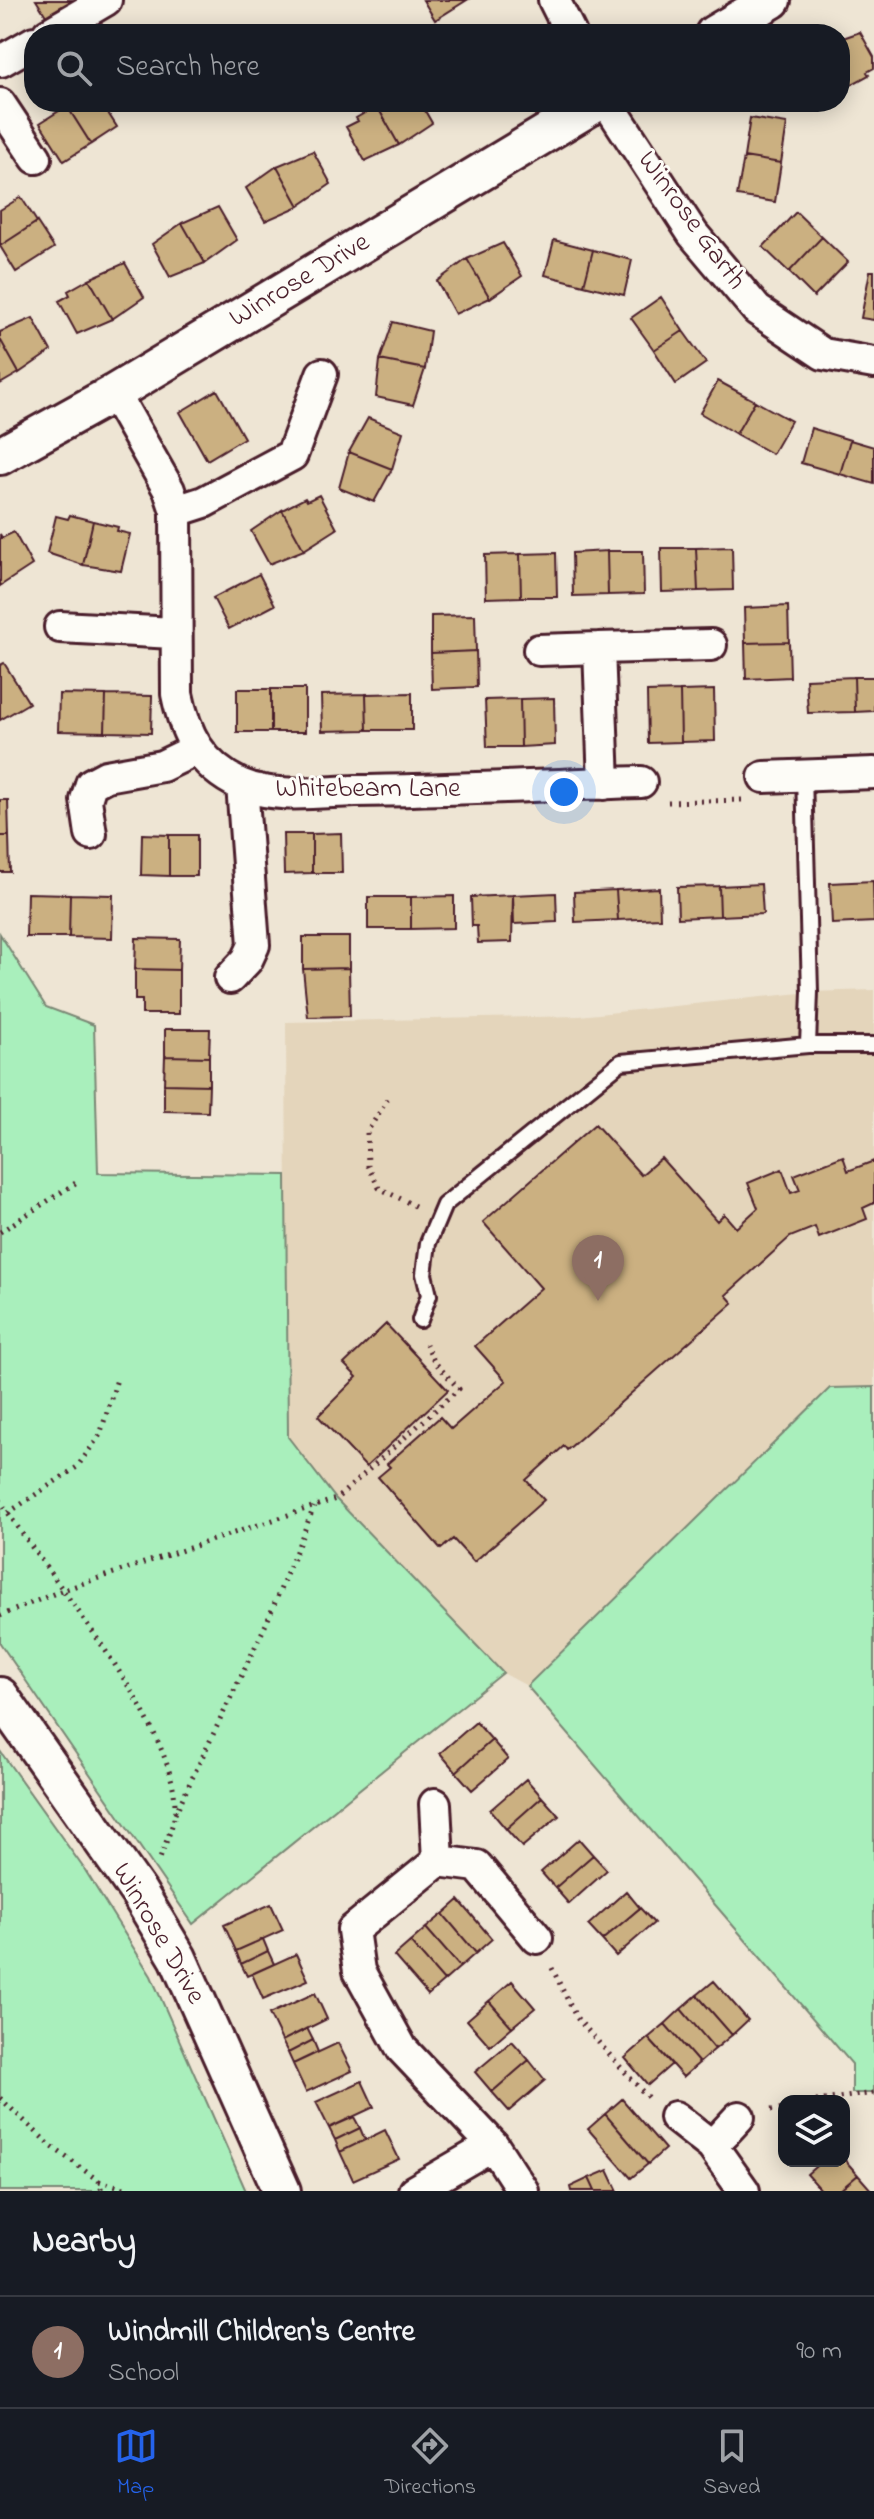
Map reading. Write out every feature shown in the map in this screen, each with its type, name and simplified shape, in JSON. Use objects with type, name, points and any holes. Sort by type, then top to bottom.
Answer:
[{"type":"street","points":[[65,24],[106,0]]},
{"type":"street","points":[[554,0],[566,24]]},
{"type":"street","points":[[731,24],[772,0]]},
{"type":"street","points":[[0,79],[0,61],[24,48]]},
{"type":"street","points":[[0,104],[36,158]]},
{"type":"street","name":"Winrose Drive","points":[[0,456],[114,393],[581,112]]},
{"type":"street","name":"Winrose Garth","points":[[614,112],[693,234],[757,310],[823,354],[874,363]]},
{"type":"street","points":[[176,511],[204,502],[292,455],[322,374]]},
{"type":"street","points":[[91,834],[86,800],[91,784],[106,776],[162,766],[195,750],[183,721],[177,694],[174,633],[176,511],[169,490],[114,393]]},
{"type":"street","points":[[60,627],[174,633]]},
{"type":"street","points":[[539,650],[711,645]]},
{"type":"street","points":[[599,648],[604,784]]},
{"type":"street","name":"Whitebeam Lane","points":[[195,750],[216,769],[242,785],[279,792],[506,790],[641,782]]},
{"type":"street","points":[[764,777],[874,773]]},
{"type":"street","points":[[230,978],[247,960],[254,945],[242,785]]},
{"type":"street","name":"Winrose Drive","points":[[0,1696],[139,1893],[178,1958],[282,2191]]},
{"type":"street","points":[[435,1804],[438,1861]]},
{"type":"street","points":[[523,2191],[493,2145],[402,2049],[359,1971],[353,1930],[438,1861],[477,1866],[537,1938]]},
{"type":"street","points":[[675,2117],[712,2146],[744,2191]]},
{"type":"street","points":[[712,2146],[739,2117]]},
{"type":"street","points":[[414,2191],[493,2145]]},
{"type":"lane","points":[[804,775],[810,992],[808,1045]]},
{"type":"lane","points":[[420,1320],[429,1295],[424,1274],[428,1243],[444,1205],[621,1062],[808,1045],[874,1045]]},
{"type":"path","points":[[641,782],[640,803],[742,800],[742,777],[764,777]]},
{"type":"path","points":[[388,1099],[367,1132],[368,1166],[379,1188],[395,1200],[422,1209],[444,1205]]},
{"type":"path","points":[[0,1232],[77,1182]]},
{"type":"path","points":[[0,1616],[63,1590],[336,1499],[459,1389],[434,1361],[420,1320]]},
{"type":"path","points":[[8,1513],[77,1467],[100,1435],[117,1379]]},
{"type":"path","points":[[0,1500],[109,1655],[169,1769],[174,1817]]},
{"type":"path","points":[[139,1893],[158,1863],[174,1817],[267,1622],[315,1506]]},
{"type":"path","points":[[537,1938],[576,2017],[655,2106],[675,2117]]},
{"type":"path","points":[[850,2096],[874,2093]]},
{"type":"path","points":[[0,2098],[51,2146],[99,2181],[135,2191]]},
{"type":"path","points":[[99,2181],[102,2191]]},
{"type":"shaded area","points":[[874,990],[874,1387],[830,1389],[527,1686],[503,1673],[336,1499],[288,1437],[286,1022],[579,1016],[810,992]]},
{"type":"green space","points":[[0,934],[46,1007],[94,1025],[98,1173],[286,1175],[288,1437],[336,1499],[503,1673],[193,1924],[0,1643]]},
{"type":"green space","points":[[874,1387],[874,2093],[852,2093],[852,2064],[527,1686],[830,1388]]},
{"type":"green space","points":[[0,1751],[85,1870],[151,1976],[246,2191],[0,2191]]},
{"type":"building","points":[[36,0],[80,0],[48,19]]},
{"type":"building","points":[[423,0],[467,0],[435,20]]},
{"type":"building","points":[[860,32],[874,57],[874,68],[867,72],[869,75],[850,85],[850,36]]},
{"type":"building","points":[[57,112],[71,112],[91,144],[64,161],[40,123]]},
{"type":"building","points":[[71,112],[107,112],[117,127],[91,144]]},
{"type":"building","points":[[366,112],[380,112],[399,145],[365,161],[346,127],[358,121],[356,118]]},
{"type":"building","points":[[380,112],[426,112],[432,123],[399,145]]},
{"type":"building","points":[[750,118],[787,124],[781,163],[744,157]]},
{"type":"building","points":[[313,151],[331,184],[299,206],[277,166]]},
{"type":"building","points":[[744,157],[781,163],[775,202],[737,196]]},
{"type":"building","points":[[277,166],[299,206],[265,221],[246,188]]},
{"type":"building","points":[[21,197],[37,222],[0,246],[0,210]]},
{"type":"building","points":[[218,207],[237,240],[205,263],[182,223]]},
{"type":"building","points":[[796,212],[822,237],[789,272],[763,247]]},
{"type":"building","points":[[37,222],[54,248],[16,272],[0,246]]},
{"type":"building","points":[[182,223],[205,263],[170,277],[152,244]]},
{"type":"building","points":[[822,237],[848,262],[814,297],[789,272]]},
{"type":"building","points":[[554,240],[593,250],[584,285],[545,275]]},
{"type":"building","points":[[503,243],[522,276],[490,298],[467,259]]},
{"type":"building","points":[[593,250],[632,260],[624,295],[584,285]]},
{"type":"building","points":[[467,259],[490,298],[455,314],[437,281]]},
{"type":"building","points":[[125,263],[144,297],[112,319],[89,279]]},
{"type":"building","points":[[870,271],[874,271],[874,320],[861,318]]},
{"type":"building","points":[[89,279],[112,319],[77,334],[59,301],[70,295],[68,291]]},
{"type":"building","points":[[661,297],[683,331],[654,350],[631,318]]},
{"type":"building","points":[[33,318],[51,351],[19,373],[0,339],[0,332]]},
{"type":"building","points":[[393,322],[430,331],[425,369],[380,360]]},
{"type":"building","points":[[683,331],[706,363],[676,384],[654,350]]},
{"type":"building","points":[[0,339],[19,373],[0,384]]},
{"type":"building","points":[[380,360],[425,369],[413,405],[376,397]]},
{"type":"building","points":[[718,381],[755,401],[736,434],[700,413]]},
{"type":"building","points":[[217,390],[244,438],[207,460],[180,412]]},
{"type":"building","points":[[755,401],[791,421],[772,454],[736,434]]},
{"type":"building","points":[[368,418],[403,432],[392,469],[349,452]]},
{"type":"building","points":[[811,428],[850,440],[840,474],[801,463]]},
{"type":"building","points":[[850,440],[874,447],[874,484],[840,474]]},
{"type":"building","points":[[349,452],[392,469],[374,502],[339,488]]},
{"type":"building","points":[[319,495],[337,529],[304,550],[282,510],[305,498],[307,501]]},
{"type":"building","points":[[282,510],[304,550],[269,564],[251,531]]},
{"type":"building","points":[[70,515],[93,521],[83,565],[47,553],[56,516],[68,519]]},
{"type":"building","points":[[93,521],[118,527],[117,531],[130,534],[121,571],[83,565]]},
{"type":"building","points":[[14,532],[32,565],[0,586],[0,534],[2,538]]},
{"type":"building","points":[[732,547],[733,590],[698,591],[696,548]]},
{"type":"building","points":[[661,548],[696,548],[698,591],[662,592]]},
{"type":"building","points":[[607,551],[643,551],[644,594],[608,595]]},
{"type":"building","points":[[607,551],[608,595],[573,596],[572,553]]},
{"type":"building","points":[[556,553],[557,597],[521,597],[520,554]]},
{"type":"building","points":[[520,554],[521,597],[486,598],[485,555]]},
{"type":"building","points":[[259,574],[275,605],[229,629],[213,598]]},
{"type":"building","points":[[788,606],[789,642],[745,643],[744,608]]},
{"type":"building","points":[[475,615],[476,651],[431,653],[431,616]]},
{"type":"building","points":[[789,642],[790,677],[746,679],[745,643]]},
{"type":"building","points":[[476,651],[477,687],[432,689],[431,653]]},
{"type":"building","points":[[4,663],[29,703],[0,720],[0,665]]},
{"type":"building","points":[[854,677],[855,712],[808,713],[806,679]]},
{"type":"building","points":[[854,677],[874,677],[874,711],[855,712]]},
{"type":"building","points":[[237,689],[271,689],[271,732],[237,732]]},
{"type":"building","points":[[271,689],[305,689],[305,732],[271,732]]},
{"type":"building","points":[[714,690],[715,741],[681,742],[680,691]]},
{"type":"building","points":[[680,691],[681,742],[648,743],[647,692]]},
{"type":"building","points":[[412,693],[412,730],[367,730],[366,694]]},
{"type":"building","points":[[59,694],[106,695],[105,732],[58,731]]},
{"type":"building","points":[[366,694],[367,730],[322,731],[321,695]]},
{"type":"building","points":[[106,695],[152,696],[151,733],[105,732]]},
{"type":"building","points":[[554,698],[555,745],[521,747],[520,699]]},
{"type":"building","points":[[520,699],[521,747],[487,747],[485,700]]},
{"type":"building","points":[[0,800],[8,800],[9,836],[0,836]]},
{"type":"building","points":[[341,833],[342,873],[312,873],[312,834]]},
{"type":"building","points":[[142,834],[169,835],[169,876],[141,875]]},
{"type":"building","points":[[283,834],[312,834],[312,873],[284,874]]},
{"type":"building","points":[[169,835],[197,835],[197,876],[169,876]]},
{"type":"building","points":[[0,836],[9,836],[10,872],[0,872]]},
{"type":"building","points":[[873,881],[874,922],[832,924],[830,883]]},
{"type":"building","points":[[761,884],[763,914],[720,916],[719,886]]},
{"type":"building","points":[[719,886],[720,916],[678,918],[677,887]]},
{"type":"building","points":[[659,888],[660,918],[618,920],[616,890]]},
{"type":"building","points":[[616,890],[618,920],[575,922],[574,892]]},
{"type":"building","points":[[27,893],[70,894],[69,937],[26,937]]},
{"type":"building","points":[[556,893],[557,922],[514,924],[513,895]]},
{"type":"building","points":[[70,894],[113,895],[112,938],[69,937]]},
{"type":"building","points":[[513,895],[512,942],[478,943],[477,926],[472,926],[471,897]]},
{"type":"building","points":[[454,896],[454,928],[411,929],[411,897]]},
{"type":"building","points":[[368,897],[411,897],[411,929],[368,929]]},
{"type":"building","points":[[303,937],[349,937],[349,968],[303,969]]},
{"type":"building","points":[[136,938],[180,939],[179,970],[135,969]]},
{"type":"building","points":[[349,968],[350,1016],[308,1017],[303,969]]},
{"type":"building","points":[[135,969],[179,970],[179,1014],[142,1014],[142,1000],[135,1000]]},
{"type":"building","points":[[165,1029],[210,1029],[209,1057],[165,1056]]},
{"type":"building","points":[[165,1056],[209,1057],[209,1085],[164,1084]]},
{"type":"building","points":[[164,1084],[209,1085],[208,1112],[164,1111]]},
{"type":"building","points":[[595,1124],[641,1175],[661,1158],[717,1221],[724,1214],[736,1228],[758,1208],[748,1183],[782,1169],[791,1193],[800,1190],[794,1175],[843,1156],[848,1171],[874,1161],[874,1203],[863,1208],[867,1219],[819,1238],[815,1227],[790,1237],[726,1295],[733,1303],[567,1450],[564,1446],[526,1480],[544,1500],[474,1562],[453,1539],[441,1549],[378,1477],[390,1467],[387,1464],[440,1417],[451,1429],[506,1381],[475,1346],[541,1288],[483,1222]]},
{"type":"building","points":[[386,1324],[448,1390],[366,1467],[318,1416],[357,1377],[344,1364]]},
{"type":"building","points":[[476,1722],[492,1740],[456,1772],[440,1753]]},
{"type":"building","points":[[492,1740],[508,1759],[472,1790],[456,1772]]},
{"type":"building","points":[[526,1779],[542,1797],[506,1829],[490,1810]]},
{"type":"building","points":[[542,1797],[559,1816],[522,1847],[506,1829]]},
{"type":"building","points":[[579,1839],[593,1855],[555,1888],[541,1872]]},
{"type":"building","points":[[593,1855],[607,1870],[569,1904],[555,1888]]},
{"type":"building","points":[[626,1891],[640,1908],[602,1940],[588,1925]]},
{"type":"building","points":[[459,1900],[492,1939],[476,1953],[443,1914]]},
{"type":"building","points":[[271,1904],[283,1930],[236,1951],[224,1925]]},
{"type":"building","points":[[640,1908],[654,1923],[616,1956],[602,1940]]},
{"type":"building","points":[[443,1914],[476,1953],[460,1967],[426,1928]]},
{"type":"building","points":[[426,1928],[460,1967],[444,1981],[410,1942]]},
{"type":"building","points":[[263,1939],[268,1951],[241,1964],[236,1951]]},
{"type":"building","points":[[410,1942],[444,1981],[428,1995],[394,1956]]},
{"type":"building","points":[[268,1951],[274,1964],[247,1976],[241,1964]]},
{"type":"building","points":[[296,1954],[308,1980],[263,1999],[252,1974]]},
{"type":"building","points":[[512,1981],[535,2008],[512,2027],[489,2001]]},
{"type":"building","points":[[714,1981],[748,2020],[732,2035],[697,1995]]},
{"type":"building","points":[[315,1993],[327,2019],[282,2041],[269,2014]]},
{"type":"building","points":[[697,1995],[732,2035],[715,2049],[681,2009]]},
{"type":"building","points":[[489,2001],[512,2027],[490,2046],[467,2020]]},
{"type":"building","points":[[681,2009],[715,2049],[699,2063],[665,2024]]},
{"type":"building","points":[[665,2024],[699,2063],[683,2077],[648,2038]]},
{"type":"building","points":[[307,2028],[313,2040],[288,2053],[282,2041]]},
{"type":"building","points":[[648,2038],[672,2064],[648,2085],[625,2058]]},
{"type":"building","points":[[313,2040],[318,2052],[293,2064],[288,2053]]},
{"type":"building","points":[[512,2041],[529,2060],[492,2092],[475,2072]]},
{"type":"building","points":[[338,2043],[352,2071],[306,2092],[293,2064]]},
{"type":"building","points":[[529,2060],[545,2080],[509,2111],[492,2092]]},
{"type":"building","points":[[362,2081],[374,2107],[329,2128],[316,2102]]},
{"type":"building","points":[[622,2099],[665,2149],[648,2164],[605,2114]]},
{"type":"building","points":[[605,2114],[648,2164],[631,2178],[588,2129]]},
{"type":"building","points":[[354,2117],[360,2128],[335,2140],[329,2128]]},
{"type":"building","points":[[360,2128],[365,2140],[340,2152],[335,2140]]},
{"type":"building","points":[[385,2130],[399,2159],[353,2180],[340,2152]]},
{"type":"building","points":[[850,2166],[858,2175],[839,2191],[822,2191],[807,2174],[815,2167]]},
{"type":"building","points":[[608,2170],[618,2191],[595,2191],[589,2178]]},
{"type":"building","points":[[858,2175],[872,2191],[839,2191]]},
{"type":"building","points":[[589,2178],[595,2191],[571,2191],[570,2187]]},
{"type":"place","name":"Windmill Children's Centre","points":[[598,1301]]}]
